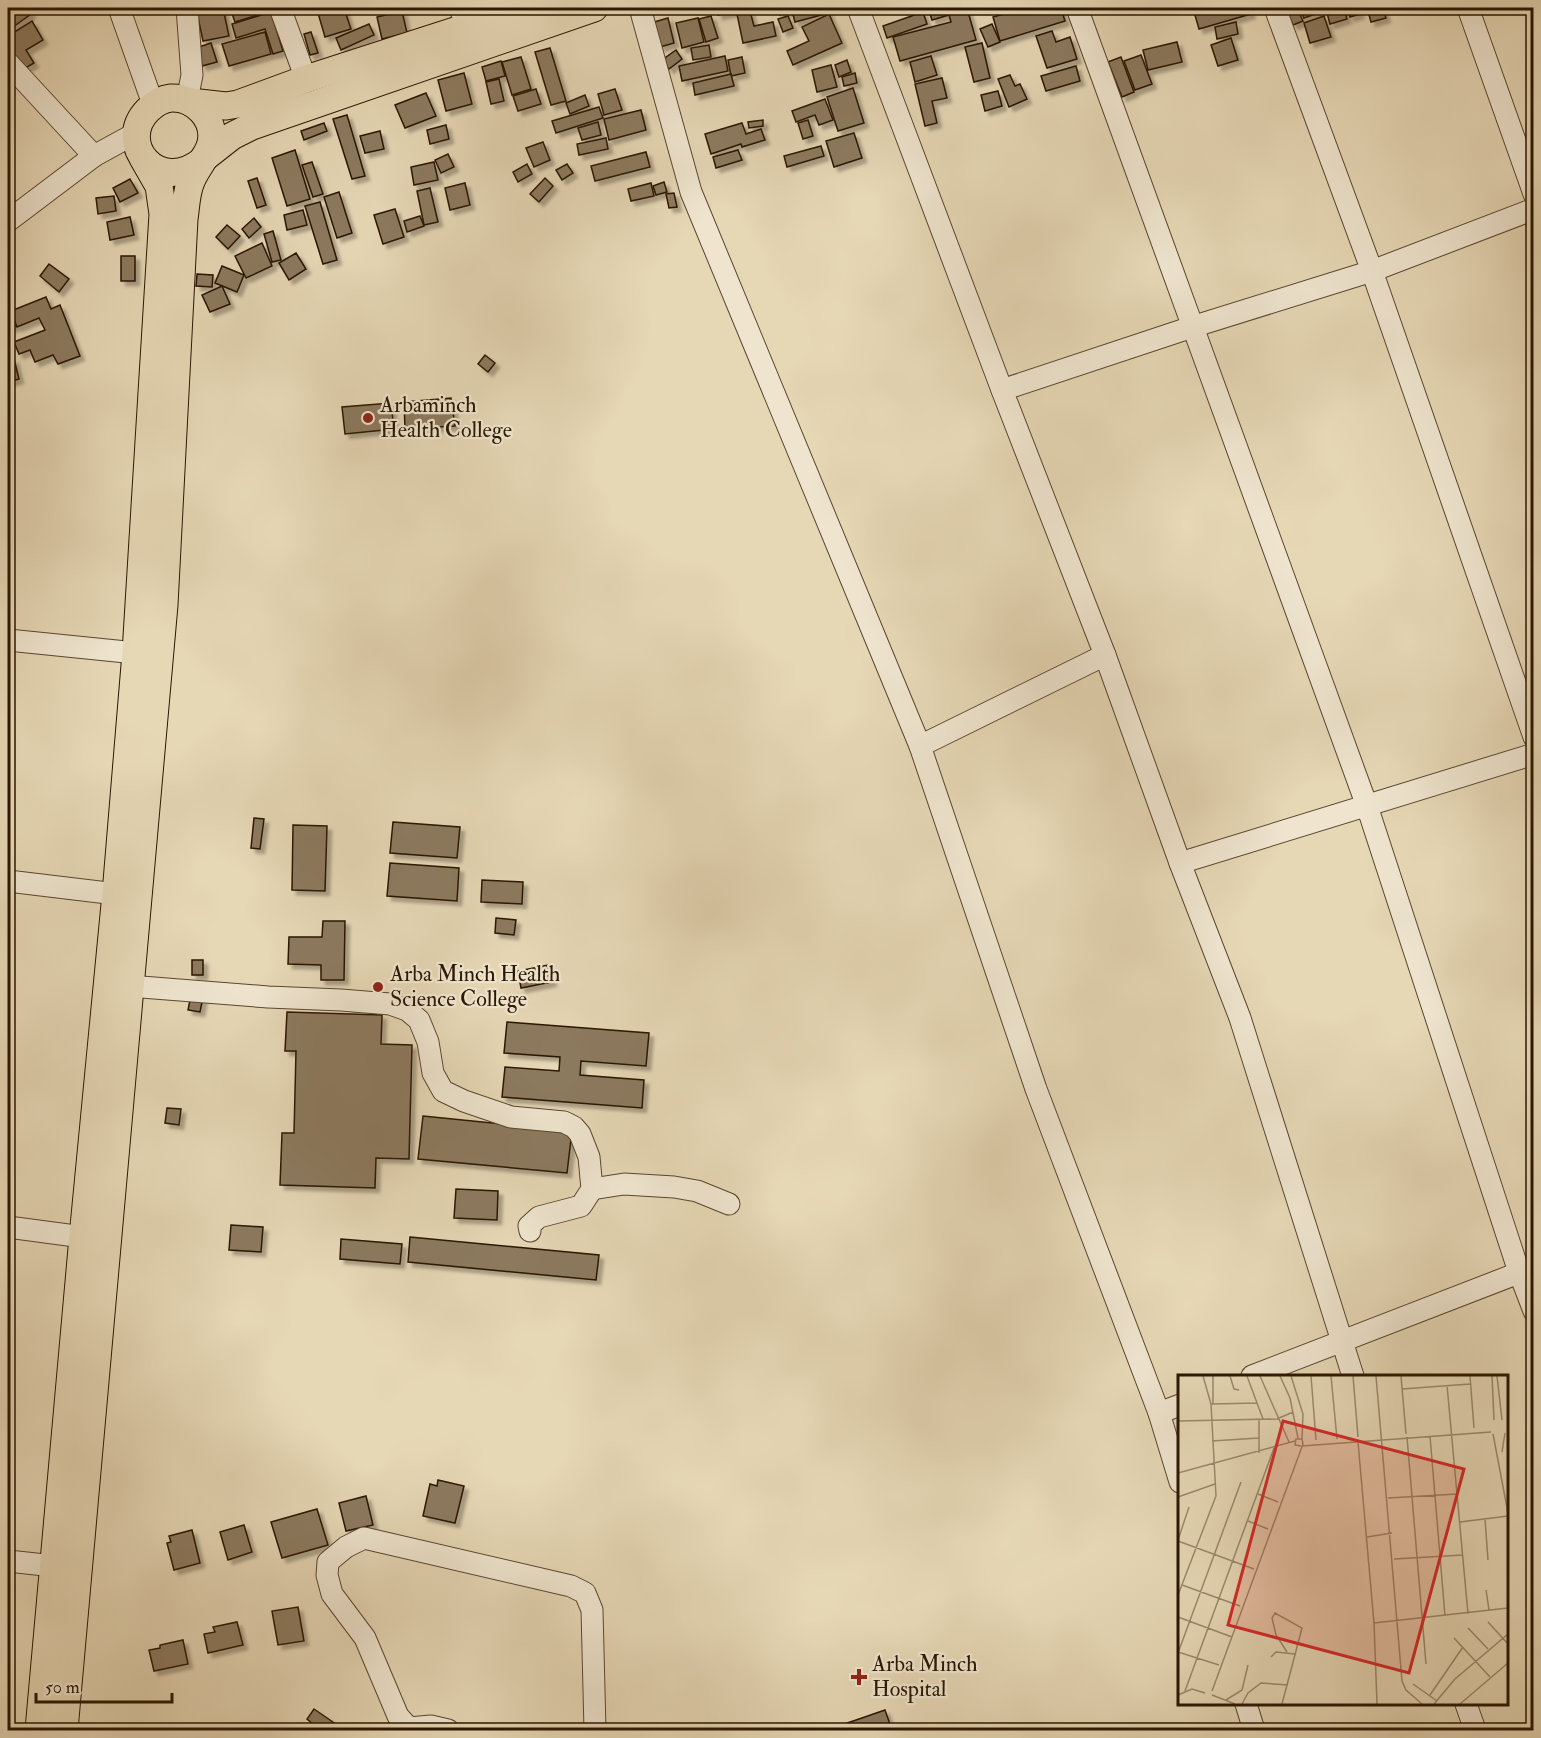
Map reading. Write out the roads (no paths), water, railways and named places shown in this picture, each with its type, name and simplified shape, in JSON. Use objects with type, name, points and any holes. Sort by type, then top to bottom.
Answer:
[{"type":"main road","points":[[521,8],[463,17],[238,104],[226,106],[170,98],[153,104],[141,116],[139,143],[148,164],[170,173],[182,172],[192,168],[232,136],[252,126],[594,8]]},
{"type":"main road","points":[[39,1731],[83,1237],[118,986],[164,605],[184,219],[188,189],[211,143],[211,127],[204,112],[189,101]]},
{"type":"main road","points":[[64,1731],[118,986],[116,894],[136,653],[163,213],[159,186],[139,143]]},
{"type":"street","points":[[118,8],[153,104]]},
{"type":"street","points":[[187,8],[192,75],[189,101]]},
{"type":"street","points":[[280,8],[306,79]]},
{"type":"street","points":[[640,8],[691,192],[920,746],[1036,1089],[1159,1413],[1178,1479]]},
{"type":"street","points":[[858,8],[1240,1018],[1352,1375]]},
{"type":"street","points":[[1077,8],[1367,806],[1526,1270],[1533,1311]]},
{"type":"street","points":[[1275,8],[1372,271],[1533,737]]},
{"type":"street","points":[[1468,8],[1533,194]]},
{"type":"street","points":[[8,63],[94,156]]},
{"type":"street","points":[[8,221],[94,156],[139,143]]},
{"type":"street","points":[[1002,390],[1192,327],[1372,271],[1533,209]]},
{"type":"street","points":[[8,640],[136,653]]},
{"type":"street","points":[[920,746],[1105,656]]},
{"type":"street","points":[[1180,863],[1533,754]]},
{"type":"street","points":[[8,881],[116,894]]},
{"type":"street","points":[[118,986],[390,1004],[407,1011],[418,1020],[429,1042],[433,1073],[443,1091],[464,1101],[511,1117],[564,1122],[574,1127],[580,1134],[589,1157],[592,1189],[581,1206],[539,1217],[529,1226],[530,1231]]},
{"type":"street","points":[[592,1189],[624,1184],[674,1187],[697,1191],[729,1204]]},
{"type":"street","points":[[8,1227],[83,1237]]},
{"type":"street","points":[[1257,1375],[1526,1270]]},
{"type":"street","points":[[1159,1413],[1178,1405]]},
{"type":"street","points":[[448,1731],[431,1726],[409,1728],[398,1716],[365,1638],[332,1594],[327,1575],[328,1562],[346,1547],[363,1538],[571,1586],[585,1593],[592,1610],[595,1731]]},
{"type":"street","points":[[8,1561],[54,1566]]},
{"type":"street","points":[[1246,1705],[1254,1731]]},
{"type":"street","points":[[1466,1705],[1475,1731]]},
{"type":"place","name":"Arbaminch Health College","points":[[368,418]]},
{"type":"place","name":"Arba Minch Health Science College","points":[[378,987]]},
{"type":"place","name":"Arba Minch Hospital","points":[[859,1677]]}]
